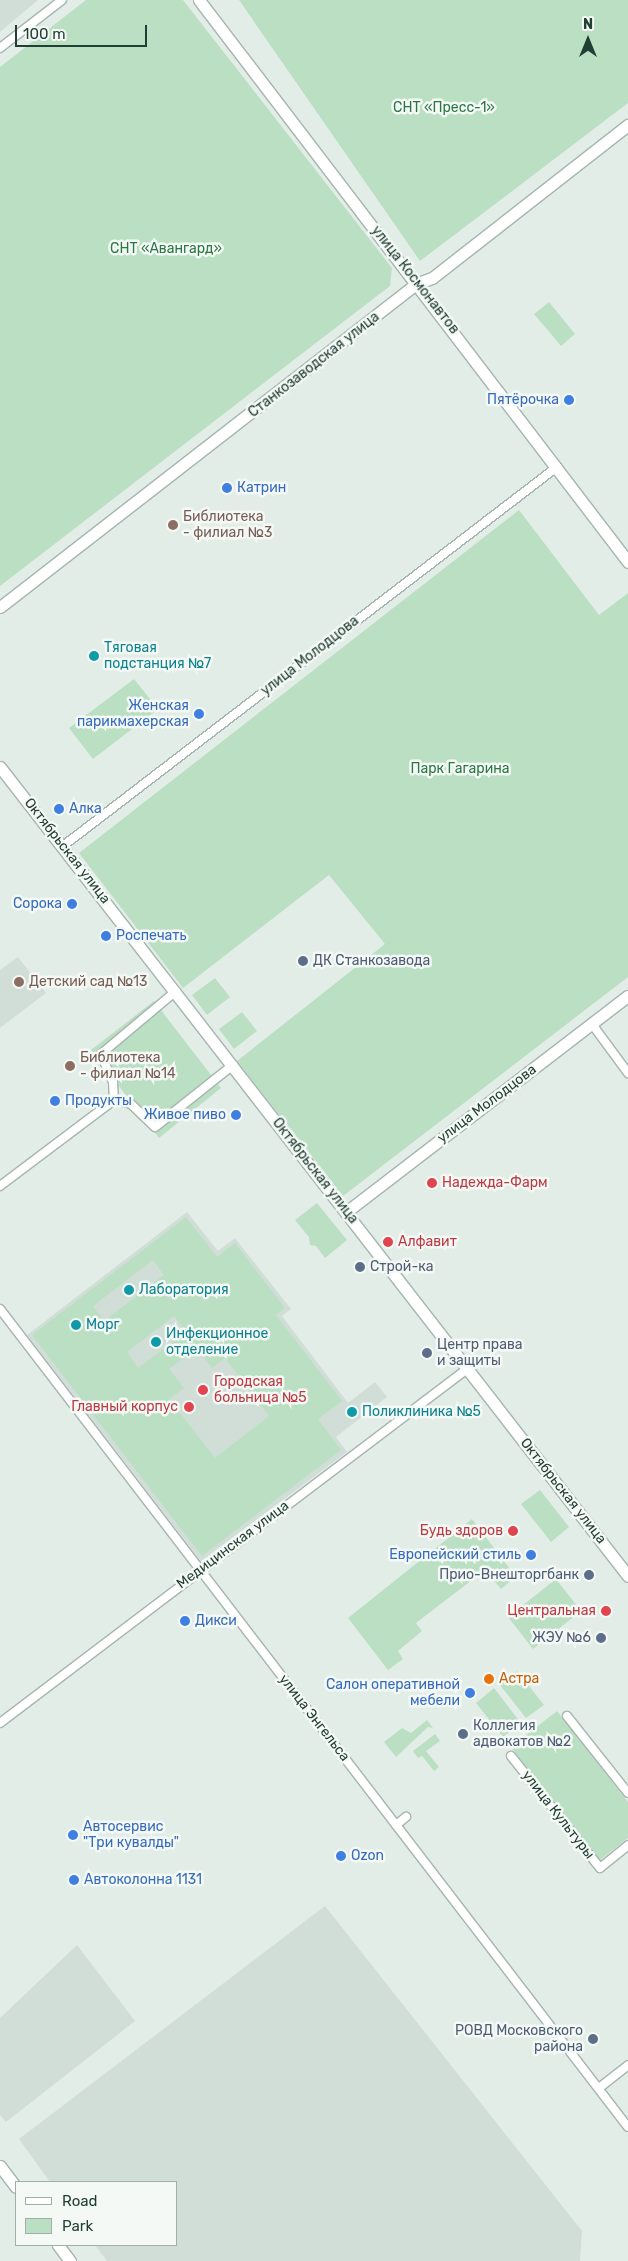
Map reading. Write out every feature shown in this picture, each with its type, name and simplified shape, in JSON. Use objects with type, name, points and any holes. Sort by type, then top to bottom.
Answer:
[{"type":"street","points":[[0,48],[62,0]]},
{"type":"street","name":"улица Космонавтов","points":[[198,0],[557,466],[628,562]]},
{"type":"street","name":"Станкозаводская улица","points":[[0,607],[416,284],[432,278],[628,125]]},
{"type":"street","name":"улица Молодцова","points":[[63,846],[557,466]]},
{"type":"street","name":"Октябрьская улица","points":[[0,767],[176,991],[628,1576]]},
{"type":"street","points":[[114,1100],[114,1082],[101,1054],[176,991]]},
{"type":"street","name":"улица Молодцова","points":[[346,1212],[628,996]]},
{"type":"street","points":[[592,1024],[628,1073]]},
{"type":"street","points":[[114,1100],[131,1104],[155,1127],[233,1065]]},
{"type":"street","points":[[0,1186],[114,1100]]},
{"type":"street","name":"улица Энгельса","points":[[0,1309],[628,2126]]},
{"type":"street","name":"Медицинская улица","points":[[0,1723],[467,1369]]},
{"type":"street","points":[[567,1716],[628,1793]]},
{"type":"street","name":"улица Культуры","points":[[511,1756],[600,1868],[628,1845]]},
{"type":"street","points":[[396,1825],[406,1817]]},
{"type":"street","points":[[599,2088],[628,2065]]},
{"type":"street","points":[[0,2166],[15,2185]]},
{"type":"street","points":[[59,2246],[70,2261]]},
{"type":"shaded area","points":[[0,0],[38,0],[0,32]]},
{"type":"shaded area","name":"Детский сад №13","points":[[18,957],[46,993],[0,1028],[0,970]]},
{"type":"shaded area","name":"Городская больница №5","points":[[187,1212],[218,1251],[235,1238],[291,1309],[282,1316],[348,1403],[375,1382],[387,1397],[336,1437],[347,1452],[201,1561],[27,1335]]},
{"type":"shaded area","points":[[325,1906],[582,2231],[580,2261],[107,2261],[96,2246],[178,2246],[178,2181],[49,2181],[19,2139]]},
{"type":"shaded area","points":[[77,1945],[135,2021],[6,2122],[0,2115],[0,2018]]},
{"type":"green space","name":"СНТ «Авангард»","points":[[86,0],[183,0],[392,268],[390,286],[0,586],[0,67]]},
{"type":"green space","name":"СНТ «Пресс-1»","points":[[239,0],[628,0],[628,103],[420,261]]},
{"type":"green space","points":[[549,302],[575,334],[561,346],[534,314]]},
{"type":"green space","name":"Парк Гагарина","points":[[519,510],[599,615],[628,593],[628,977],[343,1196],[237,1061],[385,944],[329,875],[183,988],[79,853]]},
{"type":"green space","points":[[134,679],[158,709],[93,759],[69,728]]},
{"type":"green space","points":[[215,978],[230,997],[207,1015],[192,995]]},
{"type":"green space","points":[[154,1001],[221,1088],[159,1138],[91,1050]]},
{"type":"green space","points":[[242,1012],[257,1031],[234,1049],[219,1029]]},
{"type":"green space","points":[[317,1203],[347,1240],[325,1258],[316,1246],[310,1245],[309,1237],[295,1220]]},
{"type":"green space","name":"Городская больница №5","points":[[186,1217],[217,1257],[235,1243],[285,1308],[276,1315],[342,1401],[318,1419],[341,1450],[202,1556],[32,1335]],"holes":[[[153,1260],[164,1275],[104,1321],[93,1306]],[[174,1316],[186,1332],[138,1368],[127,1352]],[[197,1348],[212,1368],[225,1358],[269,1416],[215,1458],[169,1399],[184,1388],[169,1369]]]},
{"type":"green space","points":[[540,1490],[569,1527],[551,1542],[521,1504]]},
{"type":"green space","points":[[472,1519],[516,1577],[501,1589],[485,1570],[416,1623],[422,1631],[398,1651],[403,1659],[388,1670],[348,1618]]},
{"type":"green space","points":[[556,1579],[581,1611],[533,1649],[508,1617]]},
{"type":"green space","points":[[517,1671],[544,1705],[526,1718],[499,1684]]},
{"type":"green space","points":[[494,1688],[521,1723],[503,1737],[476,1703]]},
{"type":"green space","points":[[557,1711],[628,1802],[628,1838],[600,1860],[511,1747]]},
{"type":"green space","points":[[427,1720],[433,1728],[428,1727],[396,1757],[384,1742],[402,1728],[411,1733]]},
{"type":"green space","points":[[435,1734],[440,1741],[426,1751],[439,1767],[434,1771],[422,1756],[418,1758],[413,1751]]},
{"type":"place","name":"Пятёрочка","points":[[569,400]]},
{"type":"place","name":"Катрин","points":[[227,488]]},
{"type":"place","name":"Библиотека - филиал №3","points":[[173,525]]},
{"type":"place","name":"Тяговая подстанция №7","points":[[94,656]]},
{"type":"place","name":"Женская парикмахерская","points":[[199,714]]},
{"type":"place","name":"Алка","points":[[59,809]]},
{"type":"place","name":"Сорока","points":[[72,904]]},
{"type":"place","name":"Роспечать","points":[[106,936]]},
{"type":"place","name":"ДК Станкозавода","points":[[303,961]]},
{"type":"place","name":"Детский сад №13","points":[[19,982]]},
{"type":"place","name":"Библиотека - филиал №14","points":[[70,1066]]},
{"type":"place","name":"Продукты","points":[[55,1101]]},
{"type":"place","name":"Живое пиво","points":[[236,1115]]},
{"type":"place","name":"Надежда-Фарм","points":[[432,1183]]},
{"type":"place","name":"Алфавит","points":[[388,1242]]},
{"type":"place","name":"Строй-ка","points":[[360,1267]]},
{"type":"place","name":"Лаборатория","points":[[129,1290]]},
{"type":"place","name":"Морг","points":[[76,1325]]},
{"type":"place","name":"Инфекционное отделение","points":[[156,1342]]},
{"type":"place","name":"Центр права и защиты","points":[[427,1353]]},
{"type":"place","name":"Городская больница №5","points":[[203,1390]]},
{"type":"place","name":"Главный корпус","points":[[189,1407]]},
{"type":"place","name":"Поликлиника №5","points":[[352,1412]]},
{"type":"place","name":"Будь здоров","points":[[513,1531]]},
{"type":"place","name":"Европейский стиль","points":[[531,1555]]},
{"type":"place","name":"Прио-Внешторгбанк","points":[[589,1575]]},
{"type":"place","name":"Центральная","points":[[606,1611]]},
{"type":"place","name":"Дикси","points":[[185,1621]]},
{"type":"place","name":"ЖЭУ №6","points":[[601,1638]]},
{"type":"place","name":"Астра","points":[[489,1679]]},
{"type":"place","name":"Салон оперативной мебели","points":[[470,1693]]},
{"type":"place","name":"Коллегия адвокатов №2","points":[[463,1734]]},
{"type":"place","name":"Автосервис \"Три кувалды\"","points":[[73,1835]]},
{"type":"place","name":"Ozon","points":[[341,1856]]},
{"type":"place","name":"Автоколонна 1131","points":[[74,1880]]},
{"type":"place","name":"РОВД Московского района","points":[[593,2039]]}]
